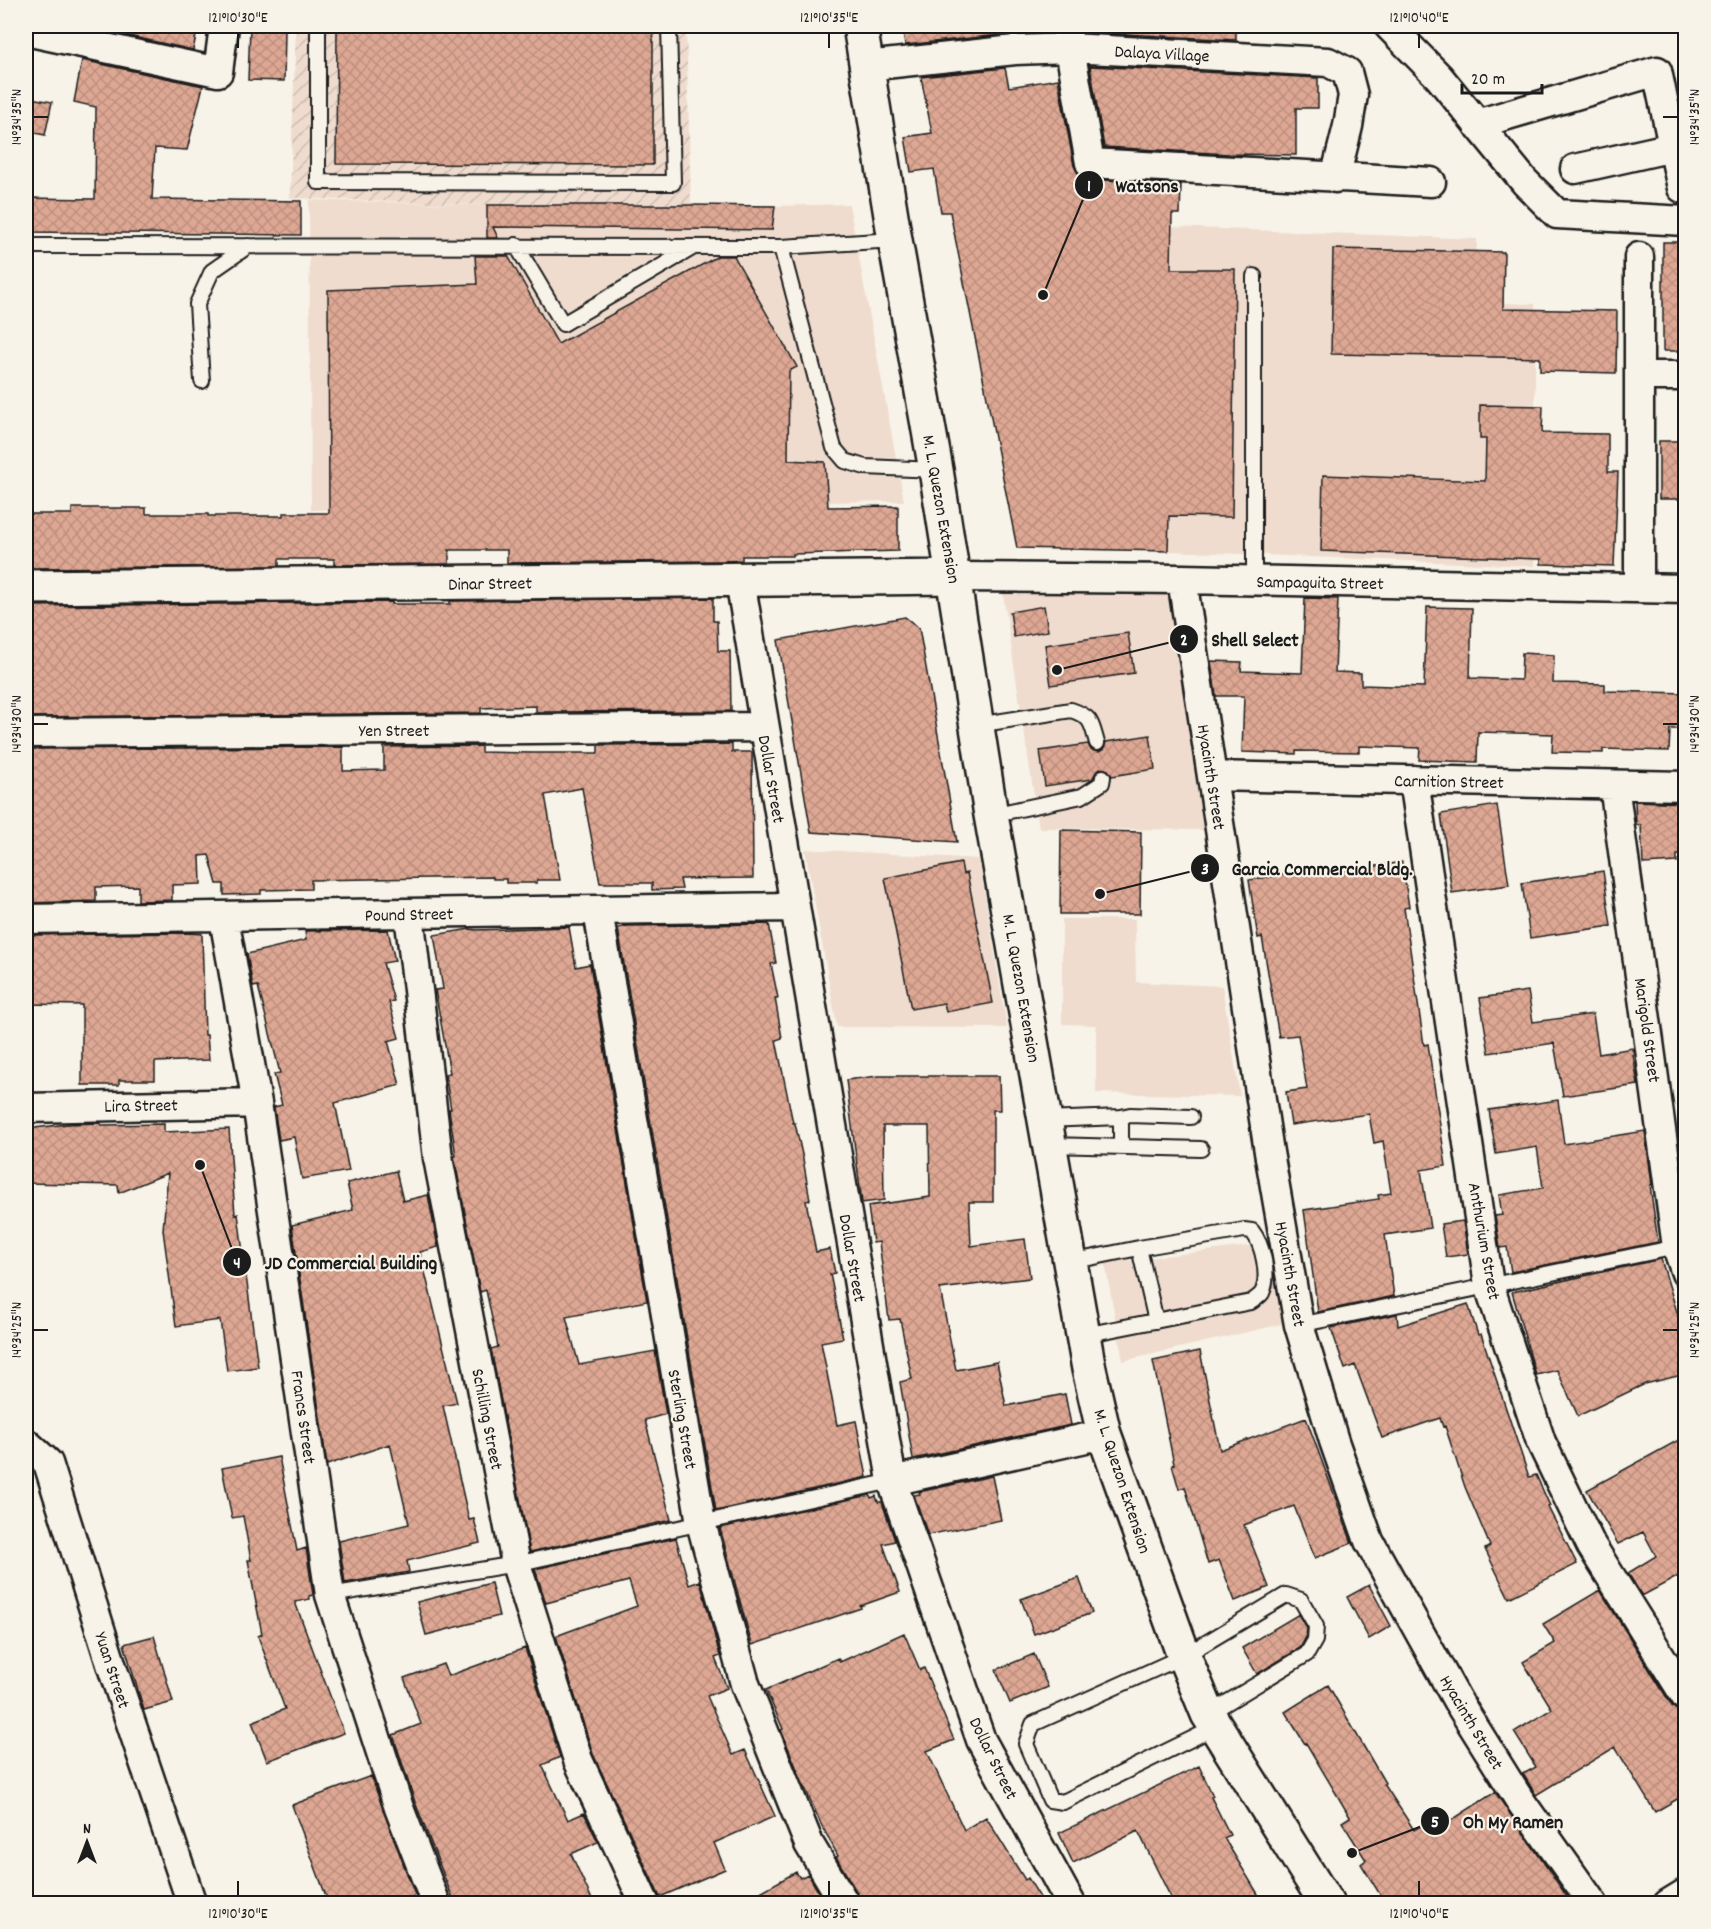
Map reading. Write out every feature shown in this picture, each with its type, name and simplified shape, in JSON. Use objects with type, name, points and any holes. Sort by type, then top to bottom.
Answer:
[{"type":"main road","name":"M. L. Quezon Extension","points":[[860,26],[992,815],[1089,1369],[1104,1434],[1184,1656],[1212,1721],[1327,1904]]},
{"type":"main road","name":"Dinar Street","points":[[26,587],[954,577]]},
{"type":"street","points":[[26,31],[218,72],[224,26]]},
{"type":"street","points":[[1389,26],[1439,77],[1525,182],[1557,214],[1686,221]]},
{"type":"street","points":[[1068,37],[1090,163],[1431,182]]},
{"type":"street","name":"Dalaya Village","points":[[867,66],[1015,50],[1068,37],[1328,62],[1347,72],[1353,95],[1335,178]]},
{"type":"street","points":[[1477,124],[1657,71],[1682,188]]},
{"type":"street","points":[[1575,169],[1674,147]]},
{"type":"street","points":[[1639,257],[1640,588]]},
{"type":"street","points":[[1639,376],[1686,376]]},
{"type":"street","name":"Sampaguita Street","points":[[954,577],[1686,589]]},
{"type":"street","name":"Hyacinth Street","points":[[1182,579],[1269,1152],[1299,1325],[1334,1441],[1370,1541],[1464,1710],[1519,1799],[1593,1904]]},
{"type":"street","name":"Dollar Street","points":[[740,580],[793,907],[892,1481],[981,1740],[1071,1904]]},
{"type":"street","name":"Yen Street","points":[[26,733],[763,727]]},
{"type":"street","name":"Carnition Street","points":[[1212,776],[1686,786]]},
{"type":"street","name":"Anthurium Street","points":[[1414,780],[1489,1285],[1541,1442],[1591,1545],[1686,1697]]},
{"type":"street","name":"Marigold Street","points":[[1614,785],[1677,1247],[1686,1273]]},
{"type":"street","name":"Pound Street","points":[[26,919],[224,918],[793,907]]},
{"type":"street","name":"Sterling Street","points":[[598,911],[701,1523],[745,1684],[809,1844],[845,1904]]},
{"type":"street","name":"Schilling Street","points":[[409,914],[438,1158],[516,1564],[578,1760],[645,1904]]},
{"type":"street","name":"Francs Street","points":[[224,918],[257,1103],[330,1595],[399,1808],[436,1904]]},
{"type":"street","name":"Lira Street","points":[[26,1108],[257,1103]]},
{"type":"street","points":[[892,1481],[1104,1434]]},
{"type":"street","name":"Yuan Street","points":[[26,1443],[48,1463],[112,1667],[192,1904]]},
{"type":"street","points":[[1668,1904],[1686,1893]]},
{"type":"lane","points":[[318,26],[318,182],[673,183],[669,26]]},
{"type":"lane","points":[[26,246],[694,247],[782,246],[895,240]]},
{"type":"lane","points":[[516,245],[563,324],[694,247]]},
{"type":"lane","points":[[202,381],[197,304],[212,271],[248,246]]},
{"type":"lane","points":[[782,246],[834,448],[845,461],[865,467],[936,470]]},
{"type":"lane","points":[[1254,276],[1254,581]]},
{"type":"lane","points":[[977,725],[1071,710],[1084,714],[1090,720],[1096,743]]},
{"type":"lane","points":[[992,815],[1082,796],[1102,783],[1103,777]]},
{"type":"lane","points":[[1048,1132],[1130,1115],[1191,1117]]},
{"type":"lane","points":[[1121,1117],[1121,1147]]},
{"type":"lane","points":[[1048,1132],[1121,1147],[1201,1149]]},
{"type":"lane","points":[[1070,1262],[1244,1230],[1252,1231],[1258,1239],[1263,1257],[1265,1282],[1261,1296],[1251,1302],[1084,1335]]},
{"type":"lane","points":[[1299,1325],[1677,1247]]},
{"type":"lane","points":[[1139,1248],[1156,1321]]},
{"type":"lane","points":[[330,1595],[516,1564],[892,1481]]},
{"type":"lane","points":[[1286,1595],[1301,1600],[1316,1626],[1316,1640],[1307,1654],[1212,1721],[1063,1802],[1050,1800],[1026,1744],[1033,1724],[1184,1656],[1286,1595]]},
{"type":"shaded area","points":[[296,26],[686,26],[691,205],[487,205],[290,198]]},
{"type":"shaded area","points":[[309,200],[487,205],[849,204],[904,501],[311,510]]},
{"type":"shaded area","points":[[1172,227],[1477,239],[1475,302],[1535,304],[1535,566],[1168,551]]},
{"type":"shaded area","points":[[1002,587],[1167,589],[1207,830],[1039,828]]},
{"type":"shaded area","points":[[805,849],[979,859],[1007,1028],[837,1027]]},
{"type":"shaded area","points":[[1062,919],[1135,919],[1136,982],[1222,986],[1240,1096],[1096,1093],[1096,1025],[1062,1024]]},
{"type":"shaded area","points":[[1274,1243],[1286,1323],[1123,1361],[1105,1263]]},
{"type":"building","points":[[89,26],[198,26],[193,50]]},
{"type":"building","points":[[337,26],[653,26],[653,165],[336,164]]},
{"type":"building","points":[[902,26],[997,26],[999,35],[905,45]]},
{"type":"building","points":[[1088,26],[1236,26],[1236,40],[1087,32]]},
{"type":"building","points":[[250,27],[285,29],[284,81],[248,80]]},
{"type":"building","points":[[82,60],[203,86],[187,150],[155,148],[152,199],[301,201],[301,235],[26,232],[26,198],[95,199],[96,107],[74,102]]},
{"type":"building","points":[[1090,66],[1318,78],[1318,108],[1296,108],[1296,155],[1104,147]]},
{"type":"building","points":[[1005,68],[1009,87],[1058,79],[1074,166],[1082,177],[1181,185],[1180,214],[1172,214],[1171,269],[1235,269],[1232,517],[1169,516],[1168,551],[1017,548],[950,212],[941,212],[934,169],[911,172],[905,137],[932,133],[921,77]]},
{"type":"building","points":[[26,97],[52,102],[45,135],[26,131]]},
{"type":"building","points":[[487,205],[775,206],[772,230],[493,227],[498,238],[487,238]]},
{"type":"building","points":[[1663,242],[1686,242],[1686,351],[1663,351]]},
{"type":"building","points":[[1333,249],[1504,252],[1503,309],[1617,311],[1616,373],[1540,371],[1540,358],[1331,354]]},
{"type":"building","points":[[475,256],[508,256],[558,344],[718,256],[734,256],[797,367],[789,371],[788,460],[825,462],[828,507],[898,506],[898,551],[742,556],[742,560],[723,561],[507,563],[507,550],[449,550],[449,564],[334,565],[334,559],[279,559],[279,566],[26,568],[26,516],[30,514],[72,514],[72,508],[146,508],[146,514],[208,514],[208,516],[283,516],[283,513],[329,513],[328,290],[477,284]]},
{"type":"building","points":[[1480,405],[1543,406],[1542,433],[1608,434],[1608,472],[1618,472],[1614,566],[1541,564],[1541,559],[1321,551],[1323,475],[1485,481],[1486,439],[1480,439]]},
{"type":"building","points":[[1659,441],[1685,441],[1686,499],[1659,499]]},
{"type":"building","points":[[713,598],[713,621],[717,621],[718,651],[730,651],[731,711],[536,712],[536,706],[481,708],[481,713],[26,717],[26,606],[392,602],[392,604],[450,604],[450,601]]},
{"type":"building","points":[[1305,598],[1338,599],[1335,672],[1361,673],[1361,685],[1424,687],[1427,607],[1472,608],[1470,678],[1521,680],[1522,653],[1554,655],[1553,683],[1605,684],[1605,691],[1686,693],[1686,729],[1670,729],[1669,751],[1603,749],[1603,753],[1552,752],[1553,734],[1478,732],[1477,762],[1419,760],[1420,748],[1359,746],[1359,752],[1296,751],[1296,754],[1242,752],[1244,696],[1216,696],[1211,661],[1242,662],[1241,671],[1302,673]]},
{"type":"building","points":[[1044,606],[1048,631],[1014,637],[1010,612]]},
{"type":"building","points":[[905,617],[919,628],[957,842],[811,832],[778,640]]},
{"type":"building","points":[[1128,633],[1134,673],[1051,685],[1045,645]]},
{"type":"building","points":[[1150,735],[1155,769],[1112,776],[1108,770],[1100,768],[1092,779],[1045,786],[1040,751],[1088,744],[1091,750],[1099,752],[1104,749],[1106,742]]},
{"type":"building","points":[[732,744],[732,752],[752,752],[753,878],[680,879],[682,889],[652,890],[652,883],[600,883],[582,788],[545,795],[560,880],[506,883],[506,879],[493,879],[493,877],[311,880],[311,889],[261,890],[261,894],[224,895],[224,884],[217,884],[209,855],[200,856],[201,884],[172,885],[172,900],[138,901],[138,886],[96,887],[96,901],[26,903],[26,749],[343,747],[343,771],[384,770],[384,747],[481,746],[481,752],[598,753],[598,745]]},
{"type":"building","points":[[1635,801],[1686,803],[1686,855],[1677,855],[1677,862],[1643,864],[1641,825],[1636,825]]},
{"type":"building","points":[[1497,805],[1509,885],[1452,893],[1441,814]]},
{"type":"building","points":[[1061,830],[1141,832],[1140,914],[1060,914]]},
{"type":"building","points":[[1402,862],[1409,907],[1404,908],[1424,1045],[1428,1044],[1446,1166],[1421,1170],[1430,1228],[1385,1235],[1394,1296],[1318,1312],[1304,1210],[1379,1199],[1378,1195],[1391,1193],[1383,1141],[1374,1143],[1369,1114],[1291,1125],[1286,1092],[1307,1089],[1298,1035],[1279,1037],[1262,937],[1258,938],[1249,880],[1330,867],[1330,873]]},
{"type":"building","points":[[961,863],[963,874],[967,873],[993,1003],[946,1012],[944,1003],[911,1009],[885,878]]},
{"type":"building","points":[[1603,871],[1611,926],[1530,938],[1522,883]]},
{"type":"building","points":[[769,924],[776,963],[771,964],[778,998],[775,998],[782,1038],[776,1040],[803,1159],[810,1200],[806,1201],[816,1252],[830,1249],[835,1273],[830,1274],[843,1338],[821,1342],[837,1425],[856,1421],[867,1477],[716,1511],[618,928]]},
{"type":"building","points":[[569,927],[576,967],[590,964],[647,1301],[566,1317],[579,1365],[655,1351],[666,1414],[645,1420],[671,1520],[530,1552],[491,1349],[498,1347],[486,1290],[480,1292],[454,1156],[456,1156],[449,1109],[451,1109],[445,1074],[450,1073],[435,990],[443,989],[434,935],[470,929]]},
{"type":"building","points":[[388,930],[395,961],[383,963],[394,1001],[389,1002],[399,1038],[388,1041],[400,1085],[335,1103],[349,1171],[302,1179],[294,1137],[279,1140],[274,1107],[282,1105],[274,1074],[280,1073],[258,986],[253,987],[247,954],[306,940],[305,931]]},
{"type":"building","points":[[202,934],[205,1035],[207,1035],[209,1060],[155,1062],[155,1080],[119,1080],[119,1085],[82,1085],[82,1005],[26,1004],[26,935]]},
{"type":"building","points":[[1528,991],[1533,1022],[1593,1014],[1599,1054],[1632,1048],[1638,1085],[1563,1096],[1554,1043],[1489,1053],[1480,998]]},
{"type":"building","points":[[878,1076],[999,1076],[1000,1110],[993,1110],[993,1202],[969,1202],[971,1246],[1025,1239],[1030,1278],[940,1289],[956,1370],[997,1362],[1006,1406],[1065,1394],[1071,1425],[913,1459],[900,1382],[912,1379],[900,1319],[889,1320],[879,1242],[873,1243],[868,1206],[930,1197],[929,1126],[883,1126],[884,1200],[862,1203],[846,1080]]},
{"type":"building","points":[[1558,1100],[1564,1144],[1645,1131],[1658,1242],[1511,1272],[1507,1247],[1500,1248],[1495,1216],[1502,1215],[1499,1195],[1543,1188],[1537,1147],[1496,1154],[1489,1110]]},
{"type":"building","points":[[101,1123],[101,1125],[164,1124],[164,1132],[229,1129],[235,1215],[238,1214],[258,1367],[227,1371],[220,1320],[176,1326],[163,1230],[168,1173],[119,1193],[118,1185],[26,1183],[26,1129]]},
{"type":"building","points":[[396,1171],[403,1201],[428,1195],[438,1247],[420,1252],[457,1403],[443,1406],[469,1520],[474,1519],[480,1543],[407,1561],[409,1572],[345,1583],[339,1541],[409,1524],[390,1444],[327,1465],[292,1225],[353,1210],[347,1183]]},
{"type":"building","points":[[1463,1221],[1468,1254],[1446,1257],[1441,1224]]},
{"type":"building","points":[[1661,1259],[1680,1322],[1682,1321],[1686,1333],[1686,1374],[1645,1384],[1578,1416],[1557,1370],[1536,1375],[1512,1292]]},
{"type":"building","points":[[1468,1304],[1478,1335],[1481,1334],[1529,1477],[1536,1475],[1550,1506],[1548,1507],[1577,1564],[1509,1598],[1485,1549],[1490,1546],[1465,1487],[1445,1426],[1443,1427],[1440,1418],[1382,1438],[1355,1365],[1345,1369],[1331,1328],[1397,1314],[1398,1326]]},
{"type":"building","points":[[1200,1351],[1220,1450],[1306,1418],[1352,1543],[1315,1558],[1294,1506],[1244,1525],[1269,1587],[1235,1601],[1219,1560],[1208,1564],[1185,1487],[1179,1489],[1172,1465],[1174,1464],[1153,1361]]},
{"type":"building","points":[[1686,1436],[1686,1572],[1642,1596],[1628,1573],[1656,1556],[1643,1532],[1618,1544],[1587,1490]]},
{"type":"building","points":[[279,1457],[297,1551],[306,1548],[313,1595],[309,1596],[310,1599],[295,1602],[344,1733],[267,1761],[252,1722],[285,1709],[258,1636],[262,1634],[248,1560],[251,1560],[243,1516],[232,1518],[222,1468]]},
{"type":"building","points":[[992,1476],[1001,1520],[928,1535],[914,1495]]},
{"type":"building","points":[[870,1495],[871,1498],[876,1496],[878,1502],[882,1502],[895,1541],[883,1544],[900,1592],[860,1606],[861,1608],[752,1645],[720,1528]]},
{"type":"building","points":[[676,1538],[689,1585],[700,1581],[720,1656],[715,1658],[727,1688],[707,1696],[733,1755],[745,1750],[775,1816],[714,1843],[725,1869],[660,1897],[593,1754],[556,1636],[637,1606],[629,1581],[546,1603],[535,1569]]},
{"type":"building","points":[[1079,1578],[1092,1613],[1034,1634],[1021,1599]]},
{"type":"building","points":[[491,1583],[499,1616],[426,1635],[417,1602]]},
{"type":"building","points":[[1369,1585],[1391,1626],[1369,1639],[1347,1597]]},
{"type":"building","points":[[1600,1590],[1672,1706],[1686,1713],[1686,1794],[1655,1812],[1615,1747],[1536,1795],[1523,1774],[1536,1767],[1514,1732],[1552,1709],[1523,1662],[1555,1643],[1543,1624]]},
{"type":"building","points":[[1299,1614],[1307,1628],[1306,1637],[1300,1648],[1257,1674],[1242,1648]]},
{"type":"building","points":[[904,1633],[920,1670],[924,1668],[954,1740],[927,1751],[964,1830],[986,1817],[1025,1880],[1028,1878],[1044,1904],[861,1904],[859,1896],[836,1857],[838,1856],[801,1779],[766,1690],[838,1658],[840,1662]]},
{"type":"building","points":[[154,1636],[173,1702],[144,1710],[124,1644]]},
{"type":"building","points":[[1686,1647],[1686,1665],[1677,1652]]},
{"type":"building","points":[[525,1648],[560,1757],[542,1765],[568,1820],[584,1813],[598,1842],[571,1854],[594,1904],[455,1904],[415,1802],[393,1735],[421,1724],[404,1678],[443,1664],[448,1676]]},
{"type":"building","points":[[1034,1654],[1048,1687],[1010,1703],[996,1670]]},
{"type":"building","points":[[1328,1685],[1384,1784],[1414,1830],[1429,1821],[1435,1831],[1495,1792],[1572,1904],[1386,1904],[1361,1864],[1366,1860],[1342,1822],[1350,1817],[1285,1712]]},
{"type":"building","points":[[1199,1766],[1230,1835],[1224,1838],[1264,1904],[1174,1904],[1138,1831],[1073,1863],[1059,1833]]},
{"type":"building","points":[[371,1776],[415,1895],[398,1904],[329,1904],[292,1805]]},
{"type":"building","points":[[796,1872],[800,1878],[808,1874],[825,1904],[739,1904]]},
{"type":"place","name":"Watsons","points":[[1043,295]]},
{"type":"place","name":"Shell Select","points":[[1057,670]]},
{"type":"place","name":"Garcia Commercial Bldg.","points":[[1100,894]]},
{"type":"place","name":"JD Commercial Building","points":[[200,1165]]},
{"type":"place","name":"Oh My Ramen","points":[[1352,1853]]}]
